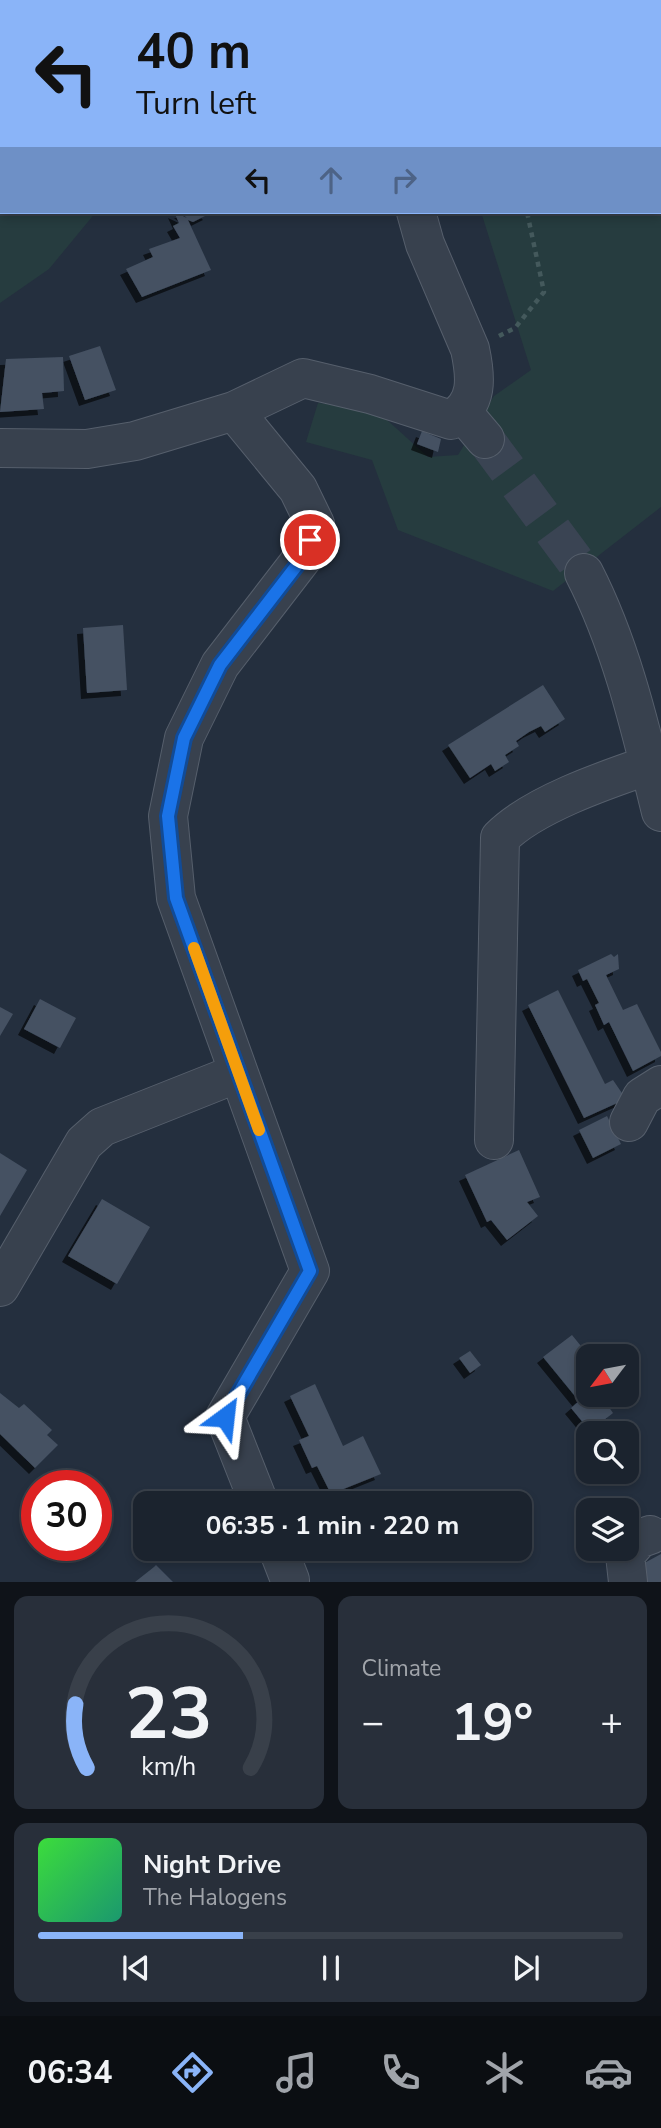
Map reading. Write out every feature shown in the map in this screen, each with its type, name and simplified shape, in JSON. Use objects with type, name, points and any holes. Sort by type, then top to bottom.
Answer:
[{"type":"street","points":[[0,449],[87,449],[123,443],[234,411],[303,378],[370,394],[438,418],[474,426],[470,402],[475,385],[470,349],[425,244],[417,214]]},
{"type":"street","points":[[234,411],[298,489],[315,524],[304,556],[220,665],[184,738],[168,816],[176,898],[310,1271],[225,1417],[255,1491]]},
{"type":"street","points":[[584,573],[601,606],[661,812]]},
{"type":"street","points":[[494,1140],[500,838],[512,826],[593,785],[649,765]]},
{"type":"street","points":[[0,1287],[84,1143],[102,1127],[239,1073]]},
{"type":"street","points":[[629,1122],[642,1097],[661,1085]]},
{"type":"street","points":[[628,1582],[625,1555],[639,1539],[650,1535]]},
{"type":"path","points":[[470,349],[515,328],[544,292],[527,214]]},
{"type":"green space","points":[[0,214],[94,214],[49,269],[0,303]]},
{"type":"green space","points":[[482,214],[661,214],[661,507],[553,591],[398,530],[372,460],[306,442],[318,403],[376,410],[428,457],[458,455],[494,396],[531,370]]},
{"type":"building","points":[[175,214],[187,218],[182,214],[209,214],[193,222],[188,220],[211,270],[142,297],[126,269],[153,257],[149,249],[180,238],[173,226],[179,223]]},
{"type":"building","points":[[100,346],[116,390],[85,400],[69,356]]},
{"type":"building","points":[[63,357],[64,391],[42,393],[44,409],[0,412],[6,359]]},
{"type":"building","points":[[422,431],[441,439],[438,452],[417,444]]},
{"type":"building","points":[[123,625],[127,690],[87,693],[83,628]]},
{"type":"building","points":[[543,685],[565,719],[545,732],[541,726],[529,732],[516,741],[519,746],[505,755],[509,762],[495,771],[491,764],[470,778],[448,745]]},
{"type":"building","points":[[611,954],[614,957],[618,954],[619,969],[606,975],[623,1010],[637,1004],[661,1052],[661,1056],[633,1071],[609,1022],[604,1025],[595,1005],[599,1003],[587,979],[583,981],[578,970]]},
{"type":"building","points":[[558,990],[605,1084],[613,1080],[626,1099],[584,1118],[528,1005]]},
{"type":"building","points":[[40,999],[76,1018],[60,1048],[24,1029]]},
{"type":"building","points":[[0,1007],[13,1014],[0,1036]]},
{"type":"building","points":[[607,1116],[621,1144],[593,1158],[579,1130]]},
{"type":"building","points":[[519,1150],[540,1197],[527,1202],[538,1216],[507,1240],[491,1220],[487,1222],[465,1175]]},
{"type":"building","points":[[0,1153],[27,1170],[0,1216]]},
{"type":"building","points":[[102,1199],[150,1227],[117,1284],[68,1256]]},
{"type":"building","points":[[572,1335],[579,1344],[576,1344],[576,1397],[543,1357]]},
{"type":"building","points":[[470,1351],[481,1365],[470,1373],[459,1358]]},
{"type":"building","points":[[315,1384],[343,1446],[363,1436],[381,1474],[338,1491],[330,1491],[317,1466],[312,1468],[299,1440],[309,1436],[290,1396]]},
{"type":"building","points":[[0,1393],[19,1408],[24,1404],[52,1430],[47,1435],[58,1445],[35,1468],[0,1434]]},
{"type":"building","points":[[576,1404],[576,1407],[609,1407],[613,1413],[603,1421],[582,1421],[571,1408]]},
{"type":"building","points":[[661,1554],[661,1582],[644,1582],[637,1567]]},
{"type":"building","points":[[156,1565],[173,1582],[135,1582],[154,1567]]},
{"type":"tunnel","points":[[485,439],[584,573]]},
{"type":"slow traffic","points":[[194,948],[259,1130]]},
{"type":"route","points":[[225,1417],[310,1271],[176,898],[168,816],[184,738],[220,665],[304,556],[310,540]]}]
